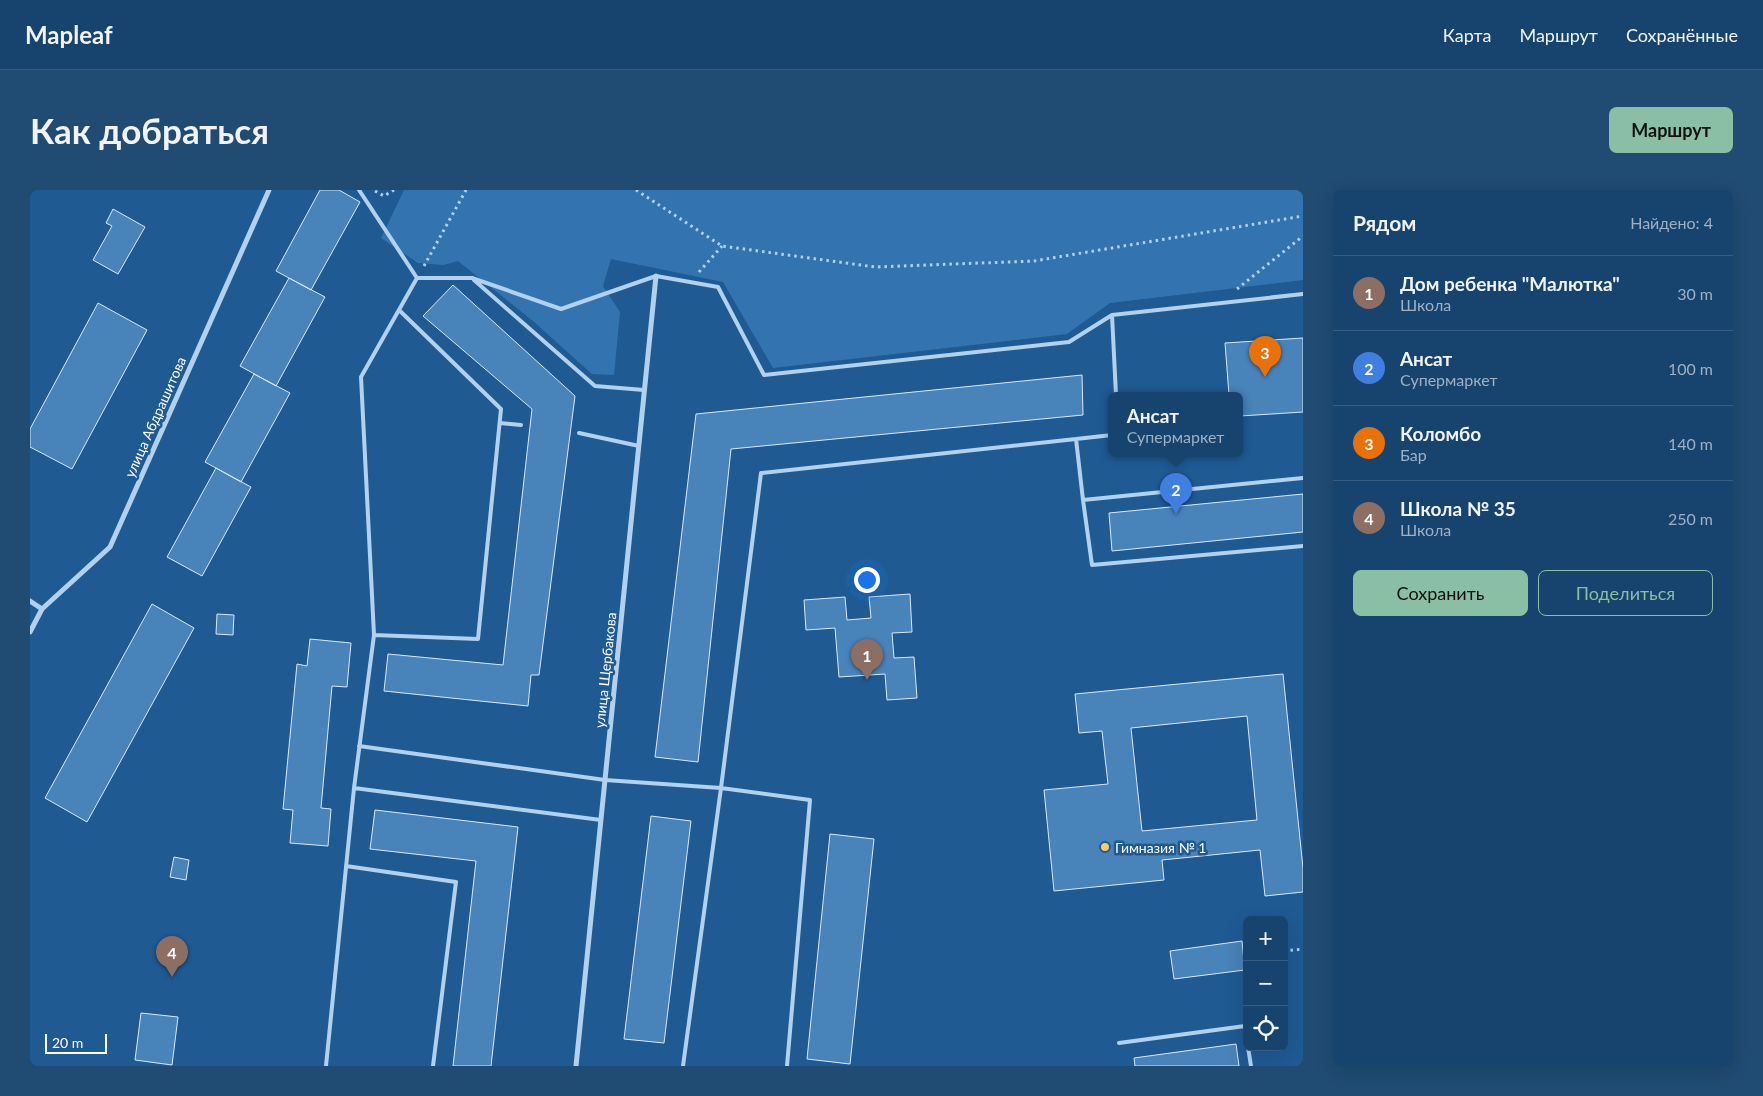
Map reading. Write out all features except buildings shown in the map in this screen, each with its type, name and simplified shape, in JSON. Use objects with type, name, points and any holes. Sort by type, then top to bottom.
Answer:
[{"type":"street","name":"улица Абдрашитова","points":[[30,632],[42,609],[110,547],[269,190]]},
{"type":"street","name":"улица Щербакова","points":[[576,1066],[656,276]]},
{"type":"street","points":[[30,601],[42,609]]},
{"type":"lane","points":[[358,190],[417,278]]},
{"type":"lane","points":[[417,278],[472,278],[560,309],[656,276],[718,288],[764,375],[1068,342],[1112,315],[1303,294]]},
{"type":"lane","points":[[326,1066],[354,788],[374,635],[361,377],[417,278]]},
{"type":"lane","points":[[472,278],[595,386],[644,390]]},
{"type":"lane","points":[[374,635],[478,639],[501,410],[399,310]]},
{"type":"lane","points":[[1112,315],[1116,392]]},
{"type":"lane","points":[[500,423],[521,425]]},
{"type":"lane","points":[[579,434],[639,446]]},
{"type":"lane","points":[[683,1066],[761,473],[1108,435]]},
{"type":"lane","points":[[1076,439],[1092,566],[1303,546]]},
{"type":"lane","points":[[1083,500],[1303,478]]},
{"type":"lane","points":[[359,746],[605,780],[721,788],[810,800],[787,1066]]},
{"type":"lane","points":[[354,788],[600,820]]},
{"type":"lane","points":[[346,866],[456,882],[433,1066]]},
{"type":"lane","points":[[1119,1043],[1243,1026]]},
{"type":"lane","points":[[1249,1051],[1251,1066]]},
{"type":"path","points":[[373,190],[384,196],[394,190]]},
{"type":"path","points":[[417,278],[466,190]]},
{"type":"path","points":[[636,190],[722,246],[875,267],[1034,261],[1303,216]]},
{"type":"path","points":[[1218,304],[1303,236]]},
{"type":"path","points":[[690,282],[722,246]]},
{"type":"path","points":[[1288,951],[1303,949]]},
{"type":"shaded area","points":[[404,190],[1303,190],[1303,280],[1110,303],[1067,334],[773,368],[723,282],[611,259],[603,286],[620,312],[614,375],[592,374],[533,321],[458,261],[444,265],[418,263],[381,238]]},
{"type":"place","name":"Коломбо","points":[[1265,377]]},
{"type":"place","name":"Ансат","points":[[1176,514]]},
{"type":"place","name":"Дом ребенка \"Малютка\"","points":[[867,680]]},
{"type":"place","name":"Гимназия № 1","points":[[1105,847]]},
{"type":"place","name":"Школа № 35","points":[[172,977]]}]
